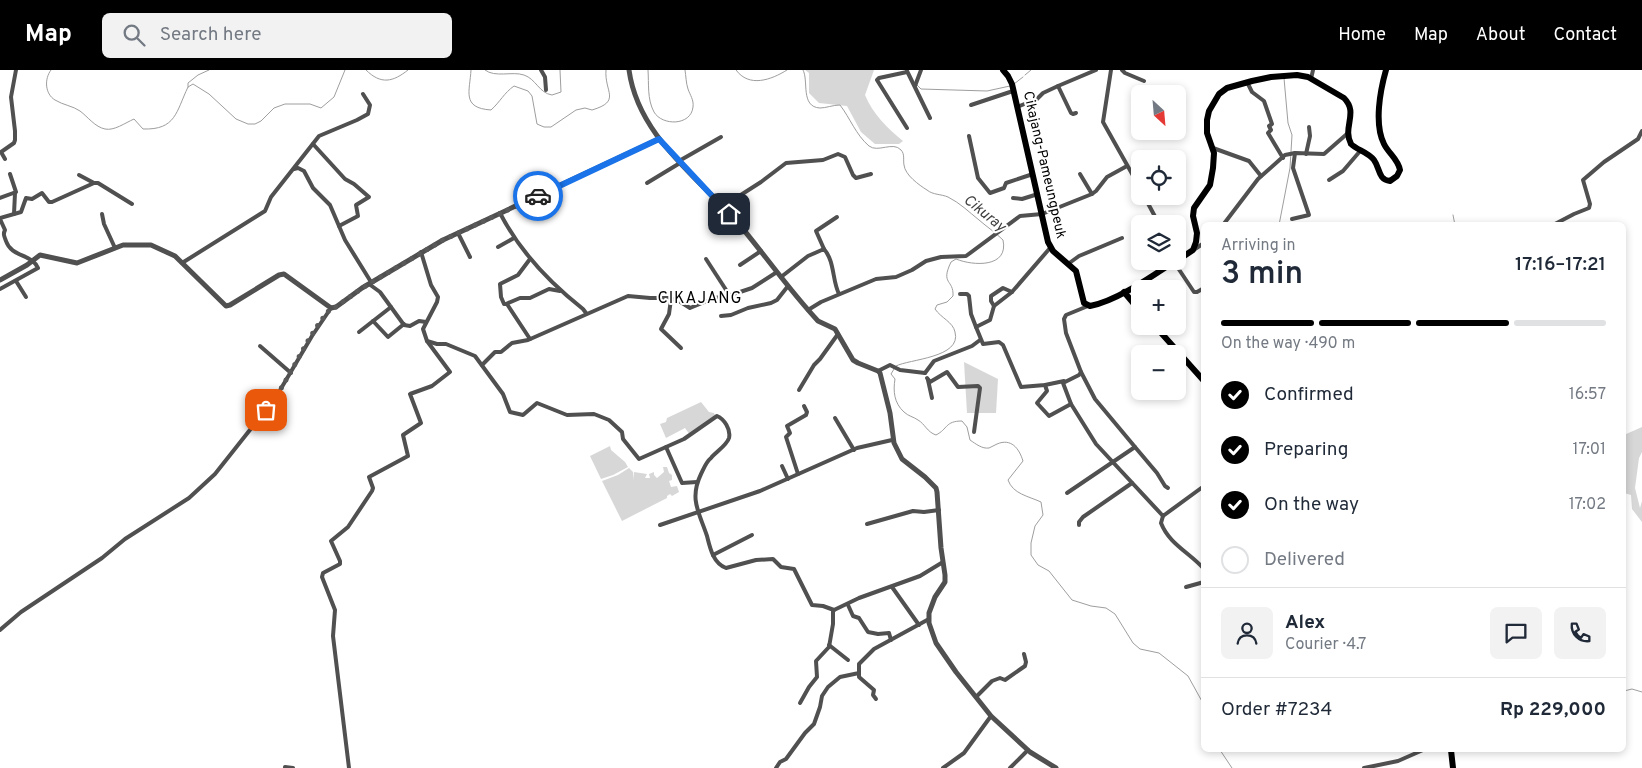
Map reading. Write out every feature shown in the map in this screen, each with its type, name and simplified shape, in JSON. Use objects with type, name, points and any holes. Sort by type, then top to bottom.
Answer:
[{"type":"main road","name":"Cikajang-Pameungpeuk","points":[[1003,70],[1008,76],[1012,87],[1050,248],[1076,271],[1083,301],[1088,306]]},
{"type":"main road","points":[[1186,254],[1193,250],[1196,242],[1194,208],[1210,185],[1214,156],[1206,127],[1209,111],[1222,91],[1247,82],[1277,77],[1300,75],[1311,79],[1348,102],[1351,109],[1348,133],[1350,144],[1362,150],[1375,161],[1385,181],[1392,180],[1400,170],[1398,163],[1384,146],[1379,127],[1386,70]]},
{"type":"main road","points":[[1088,306],[1098,304],[1124,292],[1159,270]]},
{"type":"main road","points":[[1124,292],[1131,300]]},
{"type":"main road","points":[[1163,335],[1201,378]]},
{"type":"main road","points":[[1450,752],[1453,768]]},
{"type":"street","points":[[6,159],[1,152],[14,143],[15,140],[11,97],[16,70]]},
{"type":"street","points":[[540,70],[545,77],[546,90]]},
{"type":"street","points":[[629,70],[642,114],[659,139],[722,207],[808,310],[820,323],[833,328],[853,360],[878,371],[883,381],[890,413],[892,440],[902,458],[936,488],[945,582],[935,597],[929,614],[936,642],[956,672],[991,716],[1028,750],[1054,768]]},
{"type":"street","points":[[915,84],[921,70]]},
{"type":"street","points":[[1017,107],[1038,98],[1058,86],[1096,70]]},
{"type":"street","points":[[1112,70],[1103,122],[1131,173]]},
{"type":"street","points":[[1122,70],[1144,81]]},
{"type":"street","points":[[1311,79],[1313,70]]},
{"type":"street","points":[[907,128],[877,81],[879,78],[907,71],[930,118]]},
{"type":"street","points":[[1247,82],[1252,92],[1264,101],[1272,124],[1269,126],[1270,130],[1268,133],[1283,158]]},
{"type":"street","points":[[1058,86],[1071,113],[1076,113]]},
{"type":"street","points":[[971,105],[1012,87]]},
{"type":"street","points":[[182,263],[265,211],[270,199],[320,135],[368,114],[371,108],[363,94]]},
{"type":"street","points":[[1306,154],[1310,136],[1309,127]]},
{"type":"street","points":[[1558,222],[1589,208],[1590,204],[1583,180],[1604,162],[1638,139],[1642,131]]},
{"type":"street","points":[[1226,222],[1251,187],[1283,158],[1292,153],[1324,154],[1348,133]]},
{"type":"street","points":[[969,136],[978,178],[990,194],[1004,188],[1006,183],[1033,174]]},
{"type":"street","points":[[647,183],[721,137]]},
{"type":"street","points":[[0,630],[21,612],[66,584],[125,539],[189,498],[215,474],[276,398],[312,336],[331,308],[336,307],[370,283],[421,252],[659,139]]},
{"type":"street","points":[[313,144],[344,180],[354,184],[369,197],[356,205],[358,216],[339,226]]},
{"type":"street","points":[[1213,148],[1249,161],[1262,176]]},
{"type":"street","points":[[1329,180],[1343,171],[1362,150]]},
{"type":"street","points":[[1292,153],[1293,168],[1309,213],[1307,216],[1292,219]]},
{"type":"street","points":[[722,207],[788,162],[824,160],[838,154],[845,157],[854,177],[858,178],[871,174]]},
{"type":"street","points":[[808,310],[821,302],[877,278],[897,276],[939,257],[965,256],[1020,216],[1028,217],[1042,214],[1092,194],[1096,192],[1107,177],[1127,166]]},
{"type":"street","points":[[294,168],[304,171],[313,188],[330,205],[339,226],[370,283],[380,292],[404,324],[409,326],[419,321],[426,322]]},
{"type":"street","points":[[10,174],[16,192],[14,214]]},
{"type":"street","points":[[1080,174],[1092,194]]},
{"type":"street","points":[[79,175],[90,179],[132,204]]},
{"type":"street","points":[[0,289],[38,270],[36,264],[8,247],[0,218],[23,210],[26,198],[32,199],[42,193],[50,202],[94,183]]},
{"type":"street","points":[[0,198],[15,193]]},
{"type":"street","points":[[1012,198],[1022,199],[1038,194]]},
{"type":"street","points":[[500,213],[514,238],[530,259],[560,291],[586,313]]},
{"type":"street","points":[[102,214],[104,224],[115,248]]},
{"type":"street","points":[[837,217],[816,231],[833,267],[835,285],[840,294]]},
{"type":"street","points":[[458,233],[470,257]]},
{"type":"street","points":[[498,247],[514,238]]},
{"type":"street","points":[[1068,264],[1079,256],[1122,238]]},
{"type":"street","points":[[0,280],[27,266],[42,254],[77,263],[126,244],[151,245],[173,254],[226,306],[230,306],[279,275],[284,274],[331,308]]},
{"type":"street","points":[[1193,250],[1201,245]]},
{"type":"street","points":[[976,327],[990,320],[994,306],[1012,292],[1050,248]]},
{"type":"street","points":[[482,365],[495,352],[500,353],[512,343],[530,339],[628,296],[671,299],[679,301],[690,308],[717,297],[730,296],[752,288],[824,249]]},
{"type":"street","points":[[740,265],[760,251]]},
{"type":"street","points":[[349,768],[333,636],[335,610],[322,576],[340,564],[331,541],[347,529],[372,491],[373,488],[368,479],[369,477],[408,456],[403,435],[421,423],[411,393],[433,386],[450,372],[427,341],[423,331],[438,297],[431,286],[421,252]]},
{"type":"street","points":[[530,259],[518,275],[500,284],[504,304],[508,304],[530,339]]},
{"type":"street","points":[[706,259],[730,296]]},
{"type":"street","points":[[1178,270],[1194,292],[1201,290]]},
{"type":"street","points":[[16,281],[26,297]]},
{"type":"street","points":[[721,316],[771,303],[777,300],[788,286]]},
{"type":"street","points":[[994,306],[991,296],[1003,288],[1012,292]]},
{"type":"street","points":[[508,304],[520,298],[531,298],[549,289],[560,291]]},
{"type":"street","points":[[960,294],[969,296],[970,314],[980,340],[985,345],[999,342],[1003,345],[1021,387],[1064,381],[1079,375],[1081,372]]},
{"type":"street","points":[[671,299],[669,314],[661,329],[681,348]]},
{"type":"street","points":[[1088,306],[1066,315],[1064,319],[1066,333],[1081,372],[1095,399],[1157,473],[1164,486],[1168,488]]},
{"type":"street","points":[[359,332],[392,307]]},
{"type":"street","points":[[373,321],[388,337],[404,324]]},
{"type":"street","points":[[799,390],[814,365],[838,334]]},
{"type":"street","points":[[925,374],[934,361],[972,346],[980,340]]},
{"type":"street","points":[[427,341],[436,344],[446,344],[473,355],[503,394],[508,410],[512,413],[524,414],[538,403],[567,415],[596,415],[609,420],[621,431],[623,439],[639,460],[685,438],[719,416],[729,433],[728,441],[708,461],[695,489],[697,513],[713,555],[726,568],[756,560],[773,559],[781,567],[794,569],[812,605],[825,606],[833,611]]},
{"type":"street","points":[[260,346],[291,373]]},
{"type":"street","points":[[878,371],[888,365],[925,374]]},
{"type":"street","points":[[927,378],[930,382],[947,372],[958,387],[978,386],[980,388],[974,432]]},
{"type":"street","points":[[925,374],[932,398]]},
{"type":"street","points":[[1064,381],[1063,386],[1071,404],[1096,444],[1163,516]]},
{"type":"street","points":[[1045,385],[1047,391],[1037,403],[1049,416],[1071,404]]},
{"type":"street","points":[[798,474],[786,437],[790,433],[787,426],[806,414],[807,411],[804,406]]},
{"type":"street","points":[[835,418],[854,450]]},
{"type":"street","points":[[660,525],[760,491],[854,450],[892,440]]},
{"type":"street","points":[[666,447],[682,483],[697,482]]},
{"type":"street","points":[[1067,493],[1135,447]]},
{"type":"street","points":[[782,466],[788,479]]},
{"type":"street","points":[[1078,525],[1083,517],[1132,483]]},
{"type":"street","points":[[1201,491],[1199,489],[1163,516],[1160,523],[1177,546],[1201,566]]},
{"type":"street","points":[[867,524],[913,511],[939,510]]},
{"type":"street","points":[[713,555],[752,535]]},
{"type":"street","points":[[833,611],[859,598],[922,575],[943,562]]},
{"type":"street","points":[[1186,587],[1201,583]]},
{"type":"street","points":[[892,587],[919,625]]},
{"type":"street","points":[[848,605],[854,616],[859,618],[868,632],[878,634],[889,633],[891,640]]},
{"type":"street","points":[[800,703],[817,677],[816,661],[829,645],[833,624],[833,611]]},
{"type":"street","points":[[876,699],[873,695],[874,690],[859,677],[859,664],[873,650],[929,620]]},
{"type":"street","points":[[829,645],[848,660]]},
{"type":"street","points":[[976,696],[992,681],[1000,678],[1004,680],[1025,666],[1024,654]]},
{"type":"street","points":[[776,768],[780,762],[786,759],[814,724],[822,696],[828,688],[840,678],[859,673]]},
{"type":"street","points":[[943,768],[964,753],[991,716]]},
{"type":"street","points":[[1010,768],[1028,750]]},
{"type":"street","points":[[1364,768],[1398,761],[1418,752]]},
{"type":"street","points":[[286,767],[293,768]]},
{"type":"shaded area","points":[[805,70],[874,70],[865,95],[881,120],[903,141],[899,144],[875,144],[861,132],[847,106],[819,103],[809,93],[809,73]]},
{"type":"shaded area","points":[[964,362],[998,379],[996,413],[967,413]]},
{"type":"shaded area","points":[[701,402],[709,412],[715,415],[690,435],[685,428],[666,438],[660,424],[666,422],[667,418]]},
{"type":"shaded area","points":[[1642,427],[1642,452],[1639,458],[1635,488],[1640,508],[1642,501],[1642,522],[1632,509],[1631,495],[1626,494],[1626,434]]},
{"type":"shaded area","points":[[610,446],[611,450],[628,467],[601,479],[590,456]]},
{"type":"shaded area","points":[[663,467],[667,467],[672,475],[672,480],[669,481],[671,487],[677,486],[679,492],[672,496],[670,494],[667,498],[622,521],[602,481],[618,475],[629,468],[633,472],[633,480],[634,472],[647,474],[645,478],[650,478],[649,474],[654,472],[657,478],[664,472]]},
{"type":"waterway","name":"Cikuray","points":[[51,70],[47,78],[49,94],[58,102],[80,111],[92,122],[105,129],[116,128],[134,119],[143,129],[154,129],[169,123],[177,112],[188,87],[193,84],[209,94],[236,119],[248,124],[255,124],[261,121],[274,108],[285,104],[310,104],[321,108],[334,97],[345,70]]},
{"type":"waterway","points":[[188,87],[188,83],[198,75],[209,70]]},
{"type":"waterway","name":"Cikuray","points":[[366,70],[371,75],[382,80],[392,79],[408,70]]},
{"type":"waterway","name":"Cikuray","points":[[471,70],[469,97],[475,106],[491,110],[514,86],[528,91],[532,96],[537,124],[544,127],[551,127],[576,110],[585,108],[592,110],[607,103],[610,95],[606,70]]},
{"type":"waterway","points":[[485,70],[494,74],[524,75],[544,92],[552,95],[561,92],[560,70]]},
{"type":"waterway","name":"Cikuray","points":[[648,70],[649,97],[654,112],[658,117],[669,122],[682,121],[687,118],[693,107],[687,87],[685,70]]},
{"type":"waterway","name":"Cikuray","points":[[736,70],[741,76],[754,81],[774,77],[787,70]]},
{"type":"waterway","name":"Cikuray","points":[[803,70],[807,98],[810,103],[820,108],[840,105],[860,137],[869,146],[873,148],[894,147],[901,150],[905,169],[913,179],[929,192],[948,197],[956,202],[1003,240],[1001,256],[988,263],[971,263],[956,259],[951,262],[947,278],[952,287],[953,296],[947,302],[937,305],[935,309],[954,329],[955,341],[951,347],[933,356],[896,366]]},
{"type":"waterway","points":[[1025,75],[1031,70]]},
{"type":"waterway","points":[[1014,84],[1023,77]]},
{"type":"waterway","points":[[1280,222],[1290,168],[1292,135],[1288,123],[1284,78]]},
{"type":"waterway","points":[[917,85],[921,89],[987,91],[1010,86]]},
{"type":"waterway","points":[[1453,215],[1454,222]]},
{"type":"waterway","name":"Cikuray","points":[[894,369],[891,374],[895,379],[894,392],[898,405],[933,434],[940,433],[952,422],[962,421],[967,427],[970,440],[979,446],[989,448],[1006,442],[1017,448],[1023,461],[1008,480],[1017,492],[1041,502],[1043,515],[1035,526],[1031,543],[1031,555],[1038,565],[1049,571],[1072,600],[1106,608],[1115,614],[1133,643],[1140,649],[1159,653],[1188,676],[1201,700]]},
{"type":"waterway","points":[[1626,690],[1632,689],[1642,692]]},
{"type":"waterway","name":"Cikuray","points":[[1221,752],[1232,768]]},
{"type":"way so far","points":[[266,410],[282,389],[312,336],[331,308],[336,307],[362,288],[443,240],[538,196]]},
{"type":"district","name":"CIKAJANG","points":[[700,299]]},
{"type":"route","points":[[538,196],[659,139],[729,214]]}]
